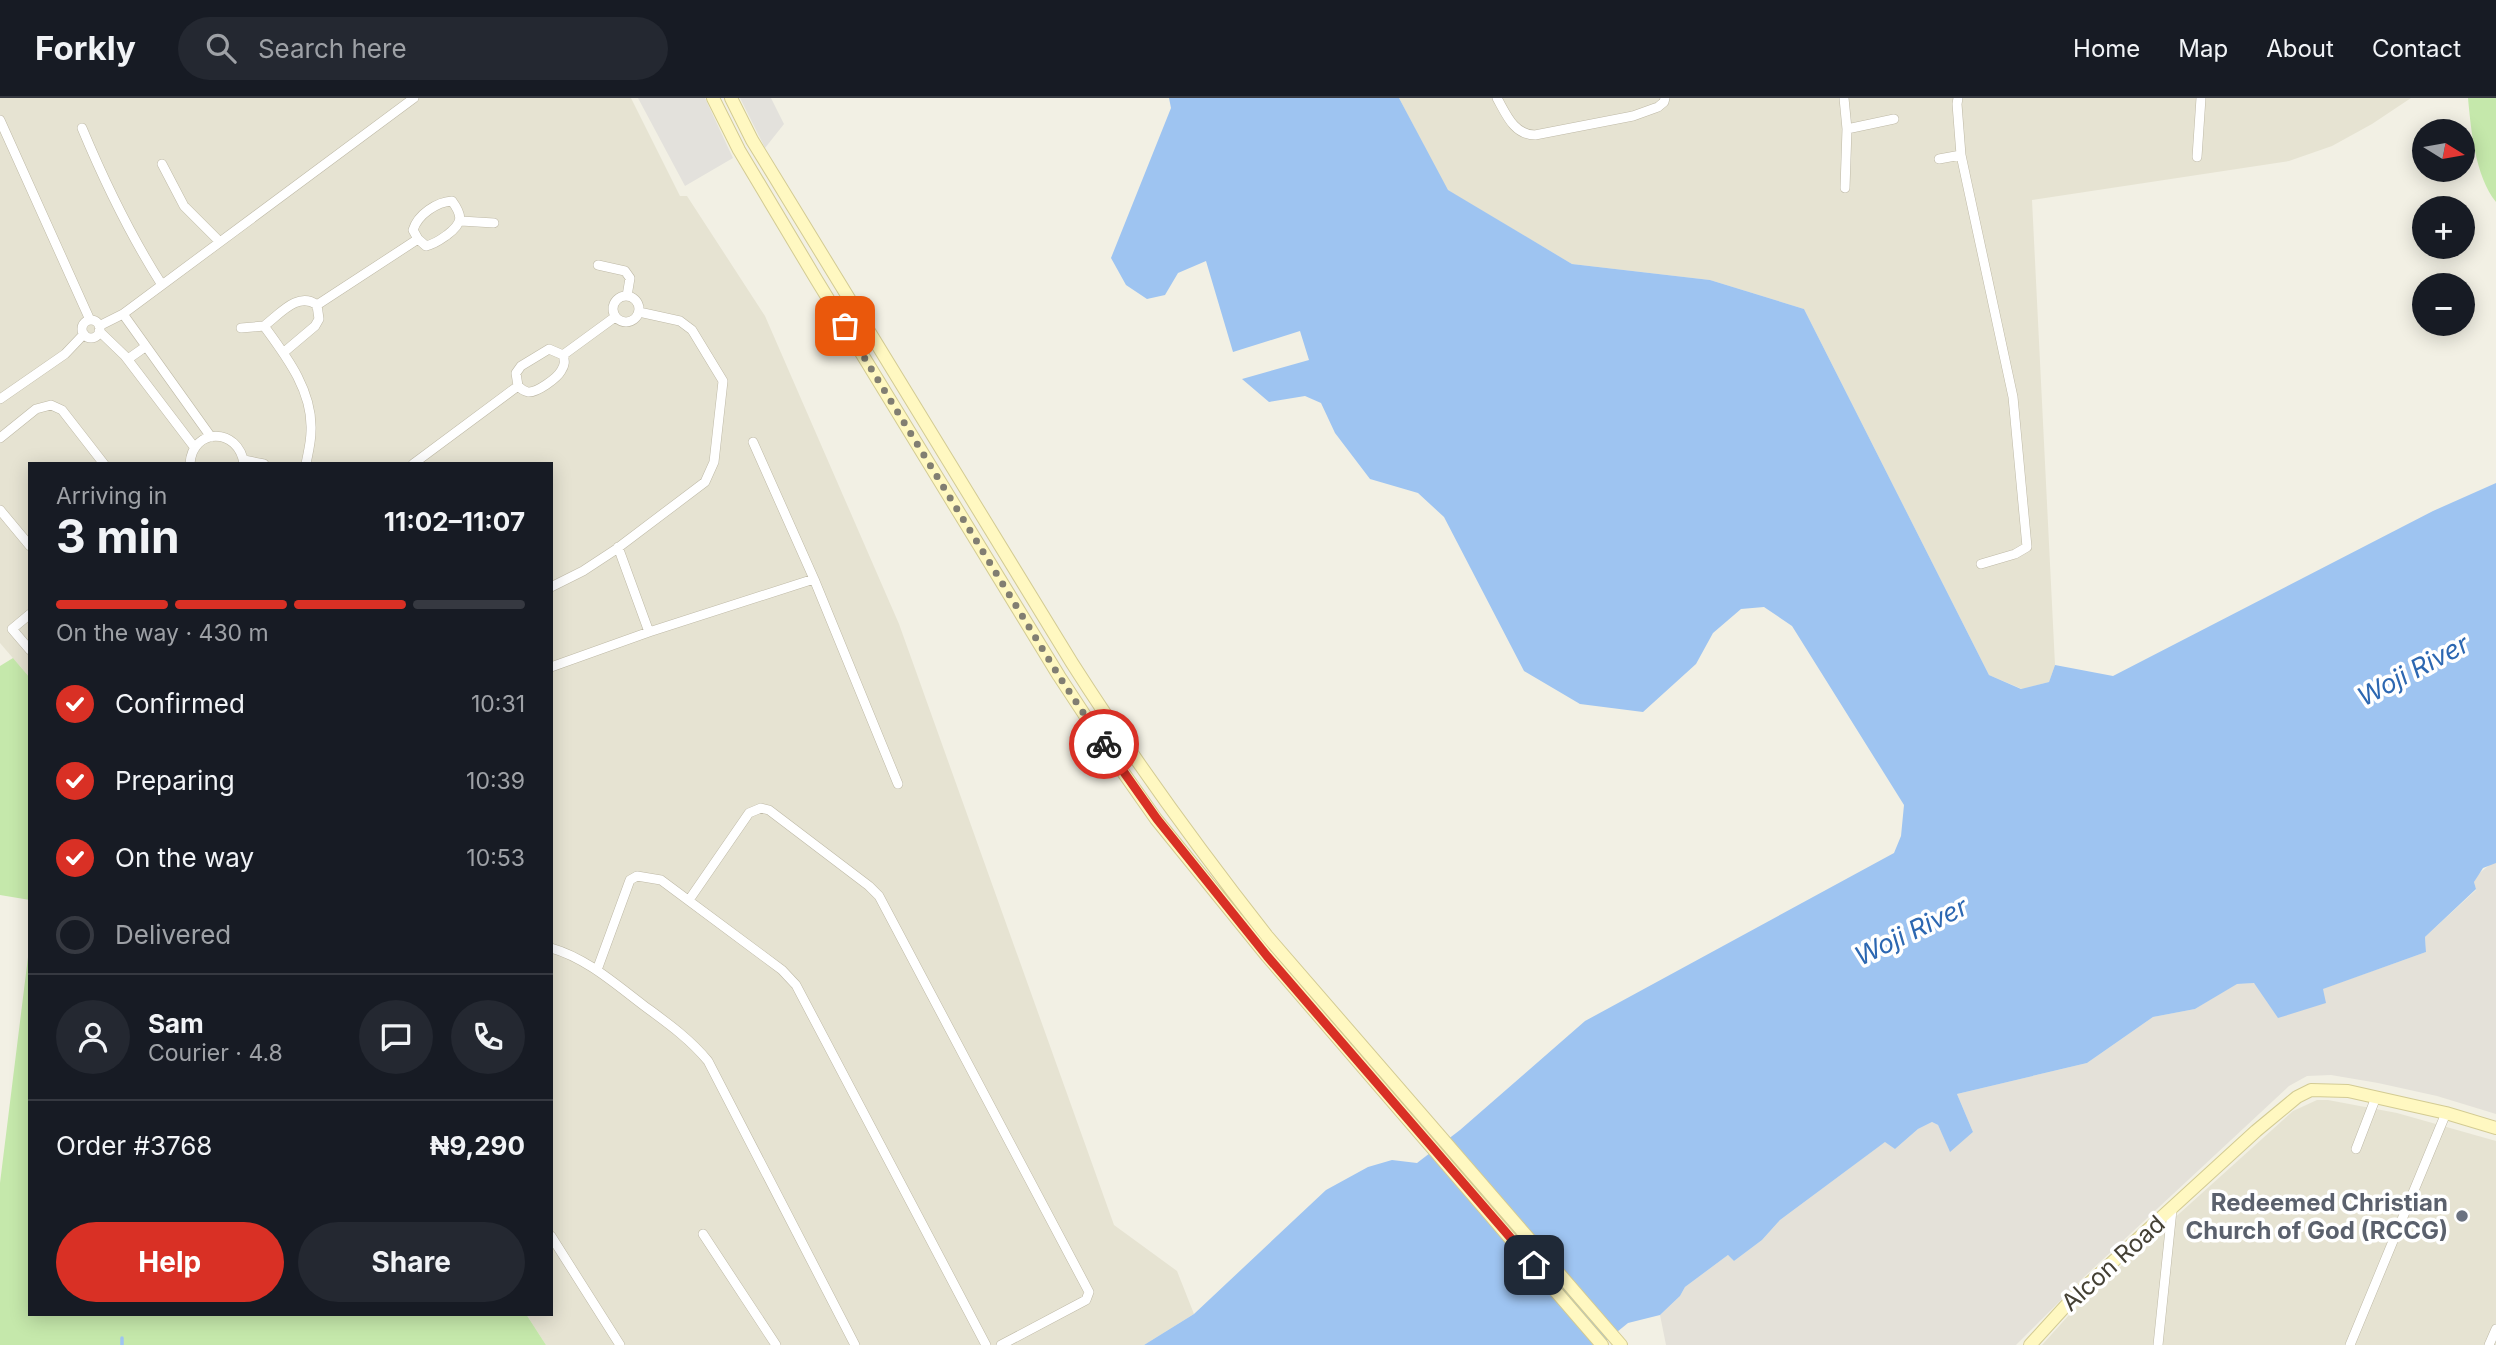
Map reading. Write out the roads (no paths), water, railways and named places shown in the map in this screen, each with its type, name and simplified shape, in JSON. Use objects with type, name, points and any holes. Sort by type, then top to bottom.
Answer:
[{"type":"main road","points":[[713,98],[739,150],[816,279],[1059,676],[1111,755],[1212,890],[1602,1345]]},
{"type":"main road","points":[[731,98],[752,140],[793,208],[1072,663],[1114,728],[1213,867],[1267,936],[1621,1345]]},
{"type":"main road","name":"Alcon Road","points":[[2030,1345],[2056,1315],[2256,1131],[2297,1097],[2311,1090],[2347,1091],[2446,1113],[2496,1128]]},
{"type":"street","points":[[84,334],[90,338],[96,336],[99,329],[414,98]]},
{"type":"street","points":[[1497,98],[1515,128],[1526,135],[1535,135],[1633,116],[1658,107],[1665,98]]},
{"type":"street","points":[[1844,98],[1847,130],[1845,188]]},
{"type":"street","points":[[1958,98],[1961,155],[2013,397],[2027,547],[2015,554],[1981,564]]},
{"type":"street","points":[[2197,157],[2201,98]]},
{"type":"street","points":[[1847,130],[1894,119]]},
{"type":"street","points":[[0,120],[90,320],[128,359],[195,448]]},
{"type":"street","points":[[82,128],[123,219],[162,285]]},
{"type":"street","points":[[1939,159],[1961,155]]},
{"type":"street","points":[[162,164],[184,206],[220,242]]},
{"type":"street","points":[[452,201],[460,212],[461,220],[457,227],[436,244],[426,246],[418,239],[414,230],[416,221],[441,202],[452,201]]},
{"type":"street","points":[[461,220],[494,223]]},
{"type":"street","points":[[317,304],[418,239]]},
{"type":"street","points":[[598,265],[625,271],[630,278],[627,296]]},
{"type":"street","points":[[627,296],[636,302],[639,312],[636,318],[629,322],[620,321],[613,311],[614,302],[627,296]]},
{"type":"street","points":[[241,328],[264,326],[299,300],[309,299],[317,304]]},
{"type":"street","points":[[284,353],[315,326],[319,319],[317,304]]},
{"type":"street","points":[[553,586],[583,571],[705,482],[714,462],[723,381],[692,330],[680,321],[639,312]]},
{"type":"street","points":[[122,314],[211,437]]},
{"type":"street","points":[[563,355],[615,317]]},
{"type":"street","points":[[0,400],[65,354],[84,334],[83,325],[90,320]]},
{"type":"street","points":[[264,326],[284,353],[305,393],[311,430],[306,462]]},
{"type":"street","points":[[128,359],[145,346]]},
{"type":"street","points":[[518,386],[516,373],[521,366],[549,349],[563,355]]},
{"type":"street","points":[[518,386],[529,392],[552,379],[563,367],[563,355]]},
{"type":"street","points":[[416,462],[518,386]]},
{"type":"street","points":[[0,438],[36,409],[51,405],[62,410],[102,462]]},
{"type":"street","points":[[191,462],[198,443],[211,437],[223,436],[238,446],[244,462]]},
{"type":"street","points":[[753,442],[814,579],[898,784]]},
{"type":"street","points":[[0,510],[28,544]]},
{"type":"street","points":[[618,547],[649,632]]},
{"type":"street","points":[[553,666],[814,579]]},
{"type":"street","points":[[28,616],[12,629],[28,648]]},
{"type":"street","points":[[689,900],[749,813],[761,808],[769,810],[879,896],[1089,1292],[1086,1300],[1001,1345]]},
{"type":"street","points":[[597,970],[630,880],[637,876],[661,880],[782,970],[796,985],[986,1345]]},
{"type":"street","points":[[553,949],[566,952],[597,970],[693,1043],[708,1061],[855,1345]]},
{"type":"street","points":[[2356,1149],[2376,1097]]},
{"type":"street","points":[[2350,1345],[2446,1113]]},
{"type":"street","points":[[2158,1345],[2172,1210]]},
{"type":"street","points":[[703,1234],[776,1345]]},
{"type":"street","points":[[553,1239],[620,1345]]},
{"type":"street","points":[[2489,1345],[2496,1329]]},
{"type":"water","name":"Woji River","points":[[1169,98],[1399,98],[1448,190],[1572,264],[1710,280],[1804,309],[1989,675],[2021,689],[2049,682],[2055,665],[2113,676],[2433,511],[2496,483],[2496,863],[2483,868],[2474,882],[2476,889],[2425,937],[2426,952],[2323,989],[2326,1003],[2278,1018],[2254,983],[2237,984],[2195,1009],[2153,1017],[2087,1063],[1957,1094],[1973,1132],[1950,1152],[1938,1125],[1932,1122],[1918,1129],[1895,1149],[1885,1142],[1780,1220],[1762,1240],[1734,1261],[1728,1255],[1685,1287],[1680,1296],[1660,1315],[1628,1323],[1601,1345],[1144,1345],[1194,1314],[1326,1190],[1368,1167],[1392,1160],[1417,1163],[1460,1130],[1585,1021],[1894,853],[1901,836],[1904,805],[1792,626],[1764,607],[1741,609],[1713,633],[1696,664],[1643,712],[1580,704],[1524,671],[1444,517],[1418,493],[1370,479],[1335,433],[1321,403],[1305,396],[1269,402],[1242,379],[1309,360],[1300,331],[1233,352],[1206,261],[1178,273],[1165,295],[1147,299],[1126,285],[1111,258],[1171,108]]},
{"type":"waterway","points":[[122,1338],[122,1345]]},
{"type":"place","name":"Redeemed Christian Church of God (RCCG)","points":[[2462,1216]]}]
